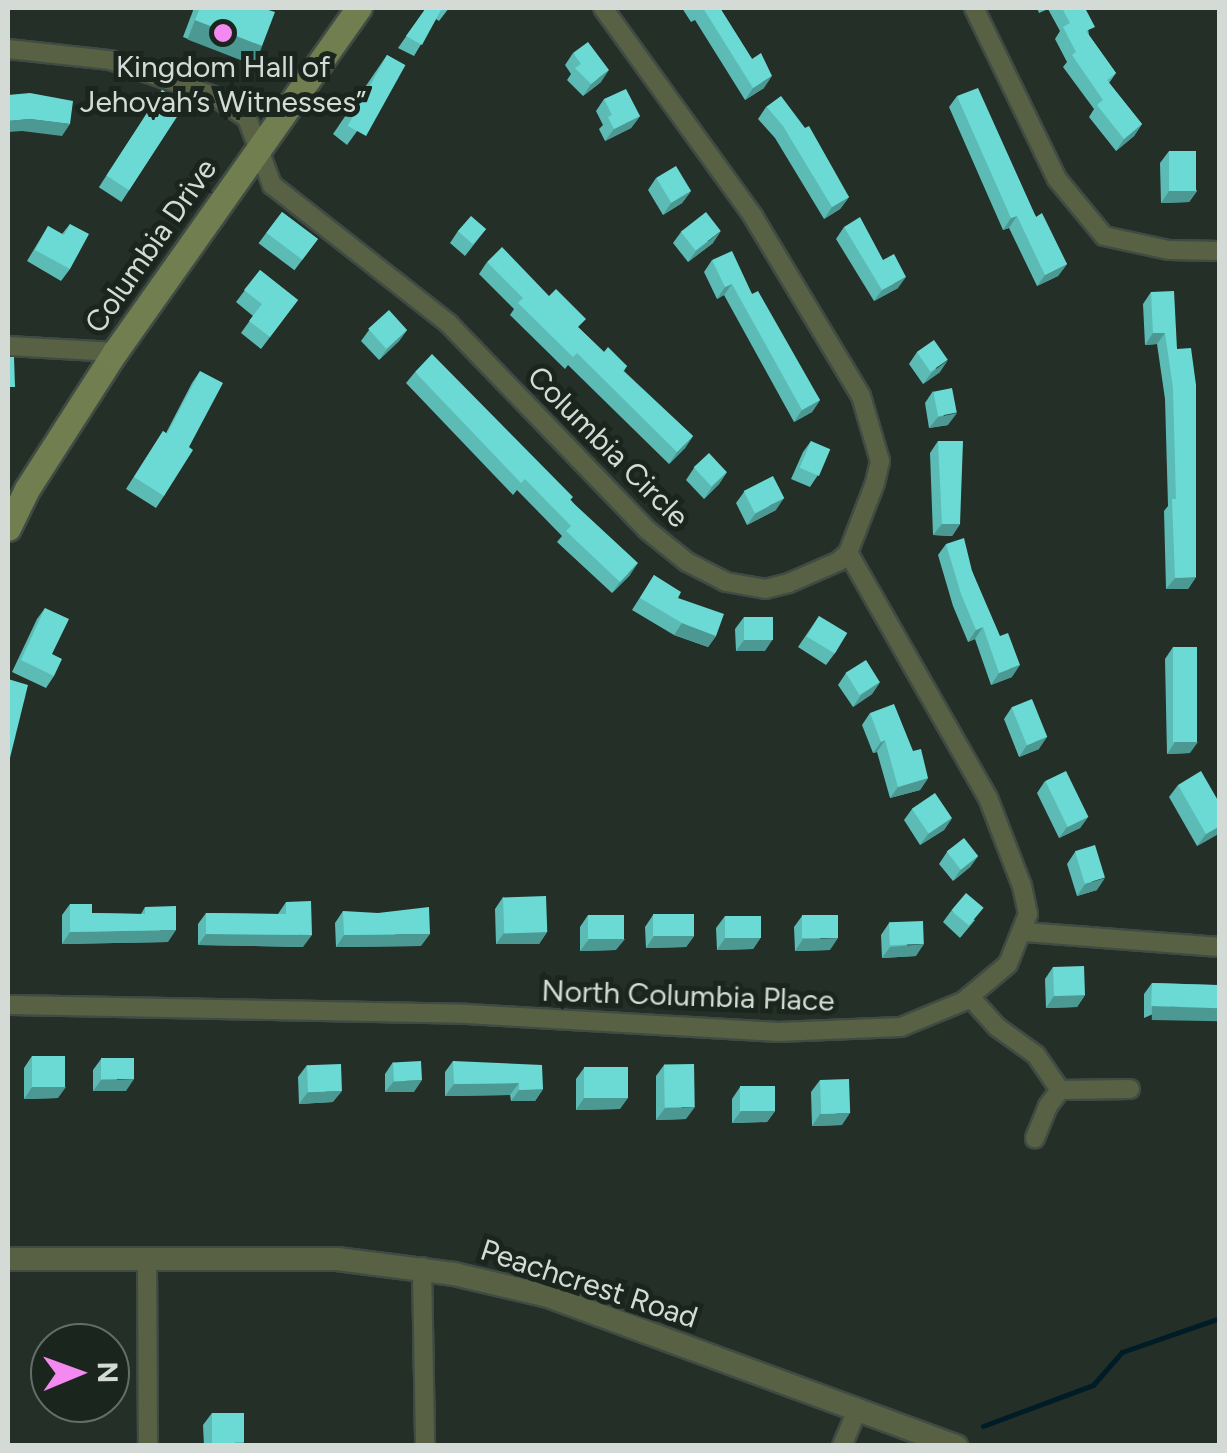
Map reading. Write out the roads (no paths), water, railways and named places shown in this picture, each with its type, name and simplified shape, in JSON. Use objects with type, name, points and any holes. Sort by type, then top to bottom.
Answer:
[{"type":"main road","name":"Columbia Drive","points":[[8,528],[27,489],[116,352],[359,8]]},
{"type":"street","points":[[603,8],[753,216],[860,396],[880,461],[848,552],[988,798],[1022,886],[1028,914],[1024,932],[1220,947]]},
{"type":"street","points":[[974,8],[1057,179],[1104,236],[1170,250],[1220,250]]},
{"type":"street","name":"Columbia Circle","points":[[8,49],[110,60],[214,96],[247,118],[272,185],[449,324],[646,529],[687,562],[726,582],[765,589],[822,570],[848,552]]},
{"type":"street","points":[[8,346],[116,352]]},
{"type":"street","name":"North Columbia Place","points":[[8,1006],[467,1014],[778,1032],[901,1026],[936,1016],[970,997],[1008,964],[1024,932]]},
{"type":"street","points":[[970,997],[997,1027],[1036,1055],[1060,1090]]},
{"type":"street","points":[[1060,1090],[1130,1089]]},
{"type":"street","points":[[1035,1139],[1048,1106],[1060,1090]]},
{"type":"street","name":"Peachcrest Road","points":[[8,1259],[147,1260],[178,1256],[337,1260],[422,1268],[548,1296],[956,1446]]},
{"type":"street","points":[[147,1260],[148,1446]]},
{"type":"street","points":[[422,1268],[425,1446]]},
{"type":"street","points":[[842,1446],[858,1408]]},
{"type":"waterway","points":[[983,1426],[1093,1385],[1122,1352],[1220,1318]]},
{"type":"place","name":"Kingdom Hall of Jehovah’s Witnesses”","points":[[223,33]]}]
